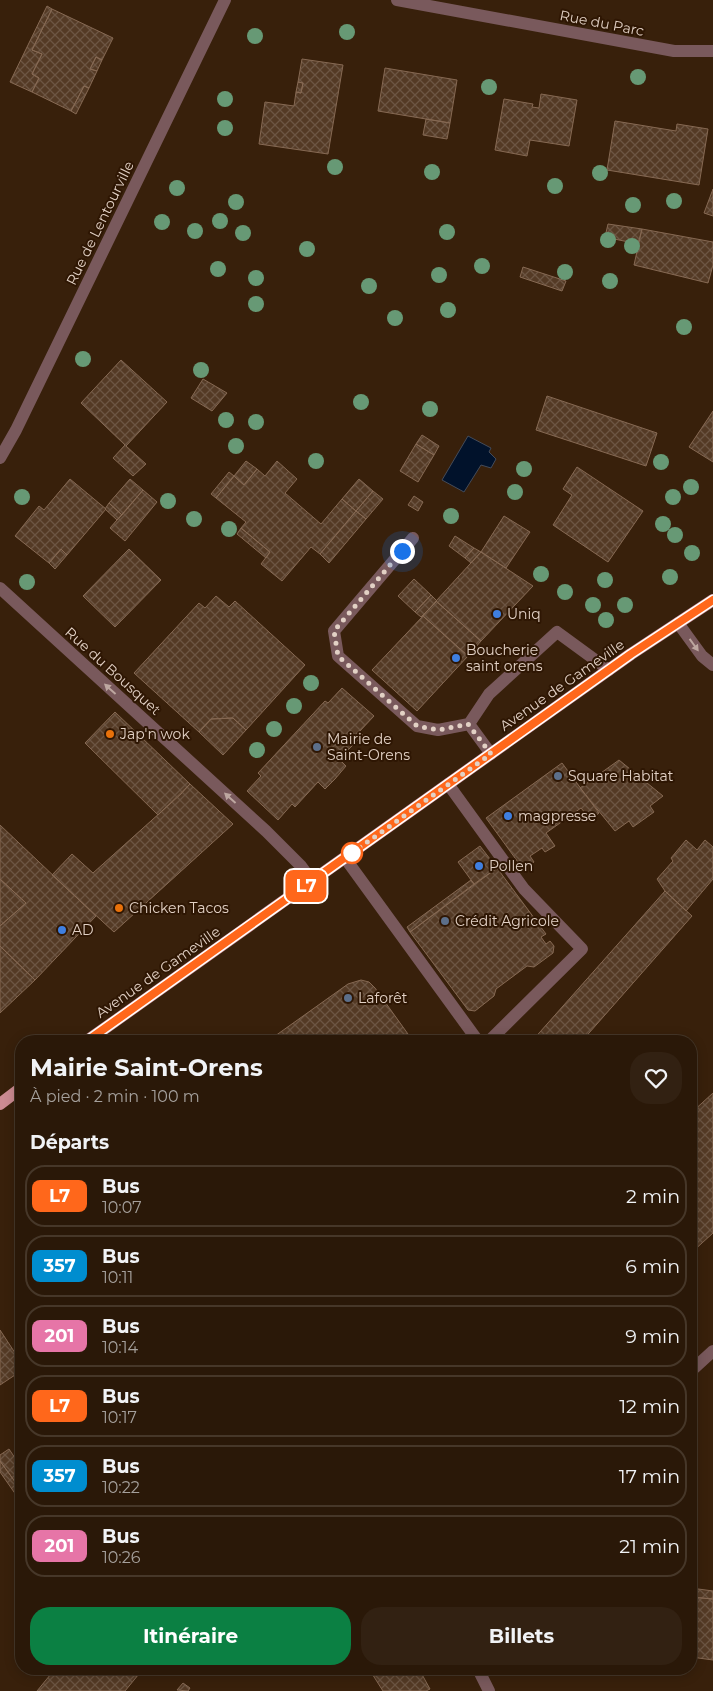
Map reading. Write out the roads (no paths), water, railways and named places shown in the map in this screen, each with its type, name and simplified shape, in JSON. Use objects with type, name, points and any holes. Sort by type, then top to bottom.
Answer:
[{"type":"main road","name":"Avenue de Gameville","points":[[95,1035],[609,670],[713,600]]},
{"type":"main road","points":[[0,1104],[15,1093]]},
{"type":"street","name":"Rue de Lentourville","points":[[0,458],[16,430],[225,0]]},
{"type":"street","name":"Rue du Parc","points":[[397,0],[674,52],[713,51]]},
{"type":"street","points":[[413,538],[334,631],[338,656],[417,726],[438,730],[468,724],[489,694],[557,632],[609,670]]},
{"type":"street","name":"Rue du Bousquet","points":[[0,588],[266,831],[301,866],[312,881]]},
{"type":"street","points":[[678,623],[702,656],[713,665]]},
{"type":"street","points":[[468,724],[491,754]]},
{"type":"street","points":[[448,784],[524,889],[582,948],[496,1035]]},
{"type":"street","points":[[345,858],[474,1035]]},
{"type":"street","points":[[697,1367],[713,1352]]},
{"type":"street","points":[[481,1675],[489,1691]]},
{"type":"water","points":[[468,436],[491,448],[489,452],[496,459],[491,468],[481,465],[464,492],[442,480]]},
{"type":"place","name":"Uniq","points":[[497,614]]},
{"type":"place","name":"Boucherie saint orens","points":[[456,658]]},
{"type":"place","name":"Jap'n wok","points":[[110,734]]},
{"type":"place","name":"Mairie de Saint-Orens","points":[[317,747]]},
{"type":"place","name":"Square Habitat","points":[[558,776]]},
{"type":"place","name":"magpresse","points":[[508,816]]},
{"type":"place","name":"Pollen","points":[[479,866]]},
{"type":"place","name":"Chicken Tacos","points":[[119,908]]},
{"type":"place","name":"Crédit Agricole","points":[[445,921]]},
{"type":"place","name":"AD","points":[[62,930]]},
{"type":"place","name":"Laforêt","points":[[348,998]]}]
